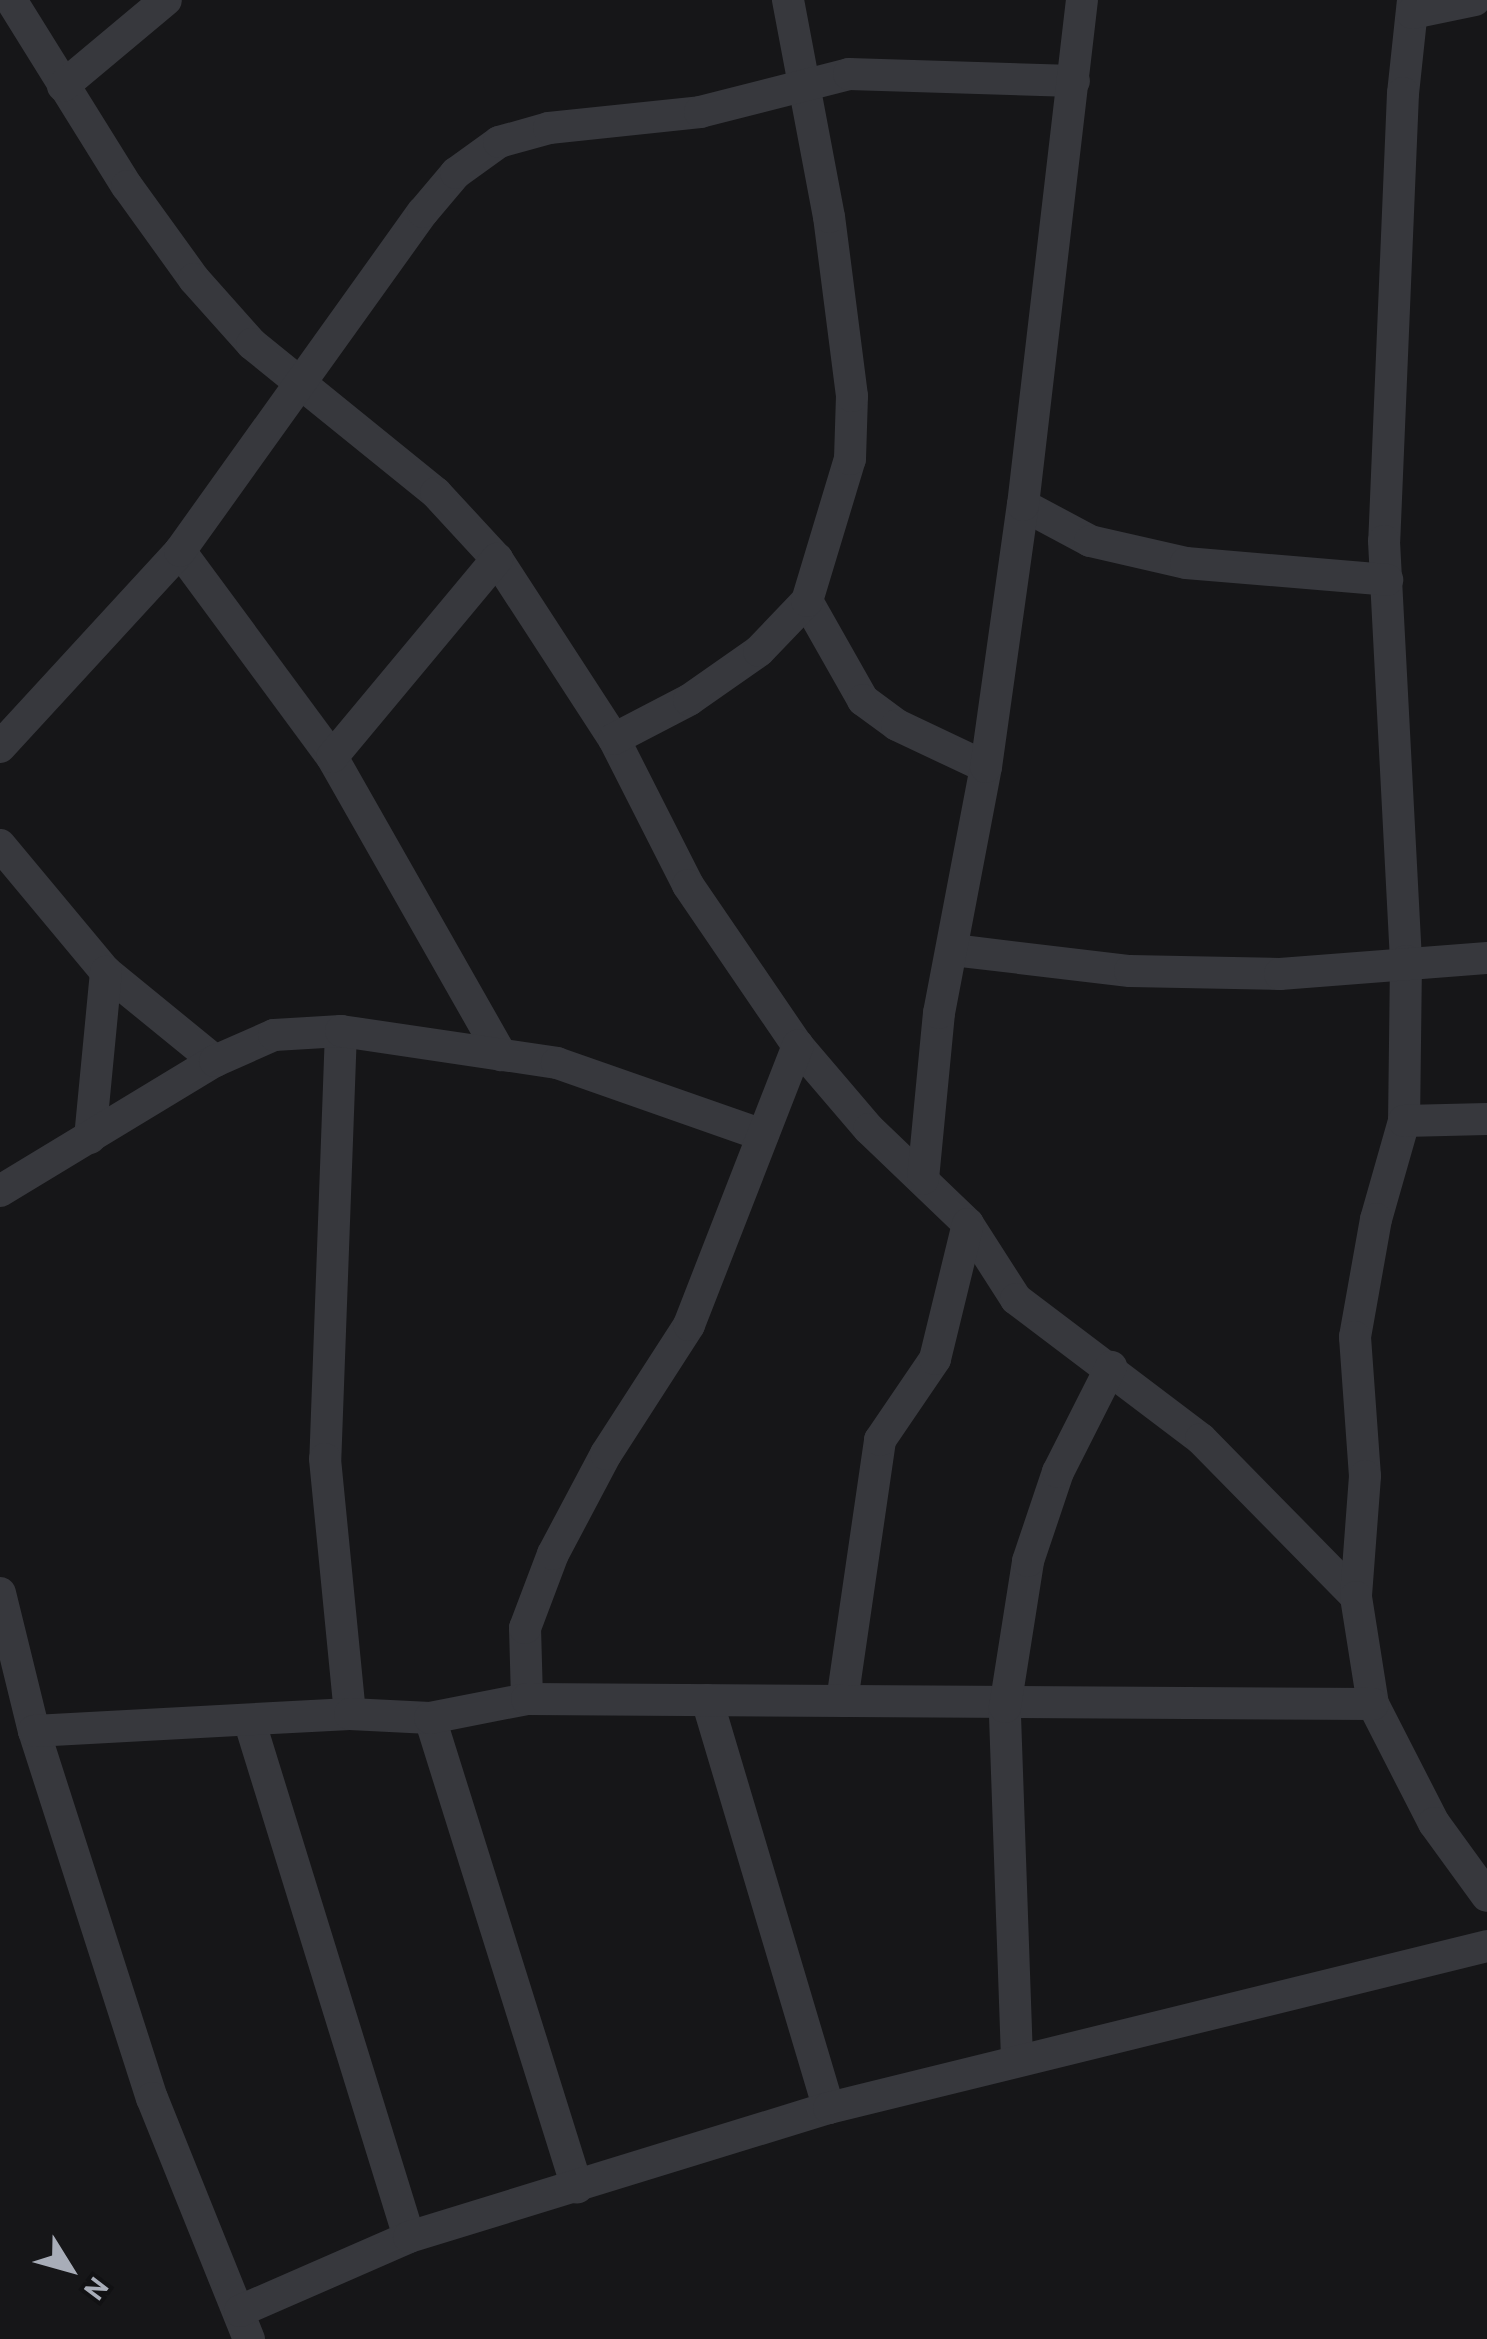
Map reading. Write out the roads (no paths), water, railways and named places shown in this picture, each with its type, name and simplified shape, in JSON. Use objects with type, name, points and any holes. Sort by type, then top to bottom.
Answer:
[{"type":"street","points":[[10,0],[194,279],[300,385],[436,493],[497,559],[614,739],[688,885],[798,1046],[968,1224],[1016,1299],[1111,1367],[1200,1440],[1356,1597]]},
{"type":"street","points":[[64,86],[166,0]]},
{"type":"street","points":[[614,739],[689,700],[759,651],[807,601],[850,459],[852,396],[788,0]]},
{"type":"street","points":[[924,1180],[939,1013],[986,766],[1023,505],[1082,0]]},
{"type":"street","points":[[1475,0],[1413,6],[1403,93],[1386,580],[1406,961],[1404,1120],[1355,1336],[1364,1476],[1356,1597],[1373,1704],[1434,1823],[1487,1896]]},
{"type":"street","points":[[0,746],[180,551],[422,212],[456,173],[499,142],[549,128],[700,112],[804,83],[906,73],[1074,81]]},
{"type":"street","points":[[1023,505],[1090,541],[1186,563],[1386,580]]},
{"type":"street","points":[[180,551],[332,756],[500,1054]]},
{"type":"street","points":[[332,756],[497,559]]},
{"type":"street","points":[[807,601],[863,700],[897,726],[986,766]]},
{"type":"street","points":[[0,845],[106,972],[214,1061]]},
{"type":"street","points":[[953,950],[1130,971],[1280,974],[1406,961],[1487,958]]},
{"type":"street","points":[[90,1138],[106,972]]},
{"type":"street","points":[[0,1191],[214,1061],[274,1035],[341,1031],[500,1054],[632,1085],[763,1135]]},
{"type":"street","points":[[341,1031],[324,1459],[350,1714]]},
{"type":"street","points":[[527,1699],[526,1628],[553,1554],[606,1454],[689,1326],[798,1046]]},
{"type":"street","points":[[1404,1120],[1487,1119]]},
{"type":"street","points":[[842,1701],[880,1440],[935,1359],[968,1224]]},
{"type":"street","points":[[1017,2059],[1005,1706],[1028,1561],[1058,1472],[1111,1367]]},
{"type":"street","points":[[0,1593],[34,1730],[152,2098],[245,2325],[409,2236],[829,2108],[1487,1946]]},
{"type":"street","points":[[34,1730],[250,1724],[350,1714],[430,1718],[527,1699],[1005,1706],[1373,1704]]},
{"type":"street","points":[[706,1700],[829,2108]]},
{"type":"street","points":[[430,1718],[576,2188]]},
{"type":"street","points":[[250,1724],[409,2236]]}]
